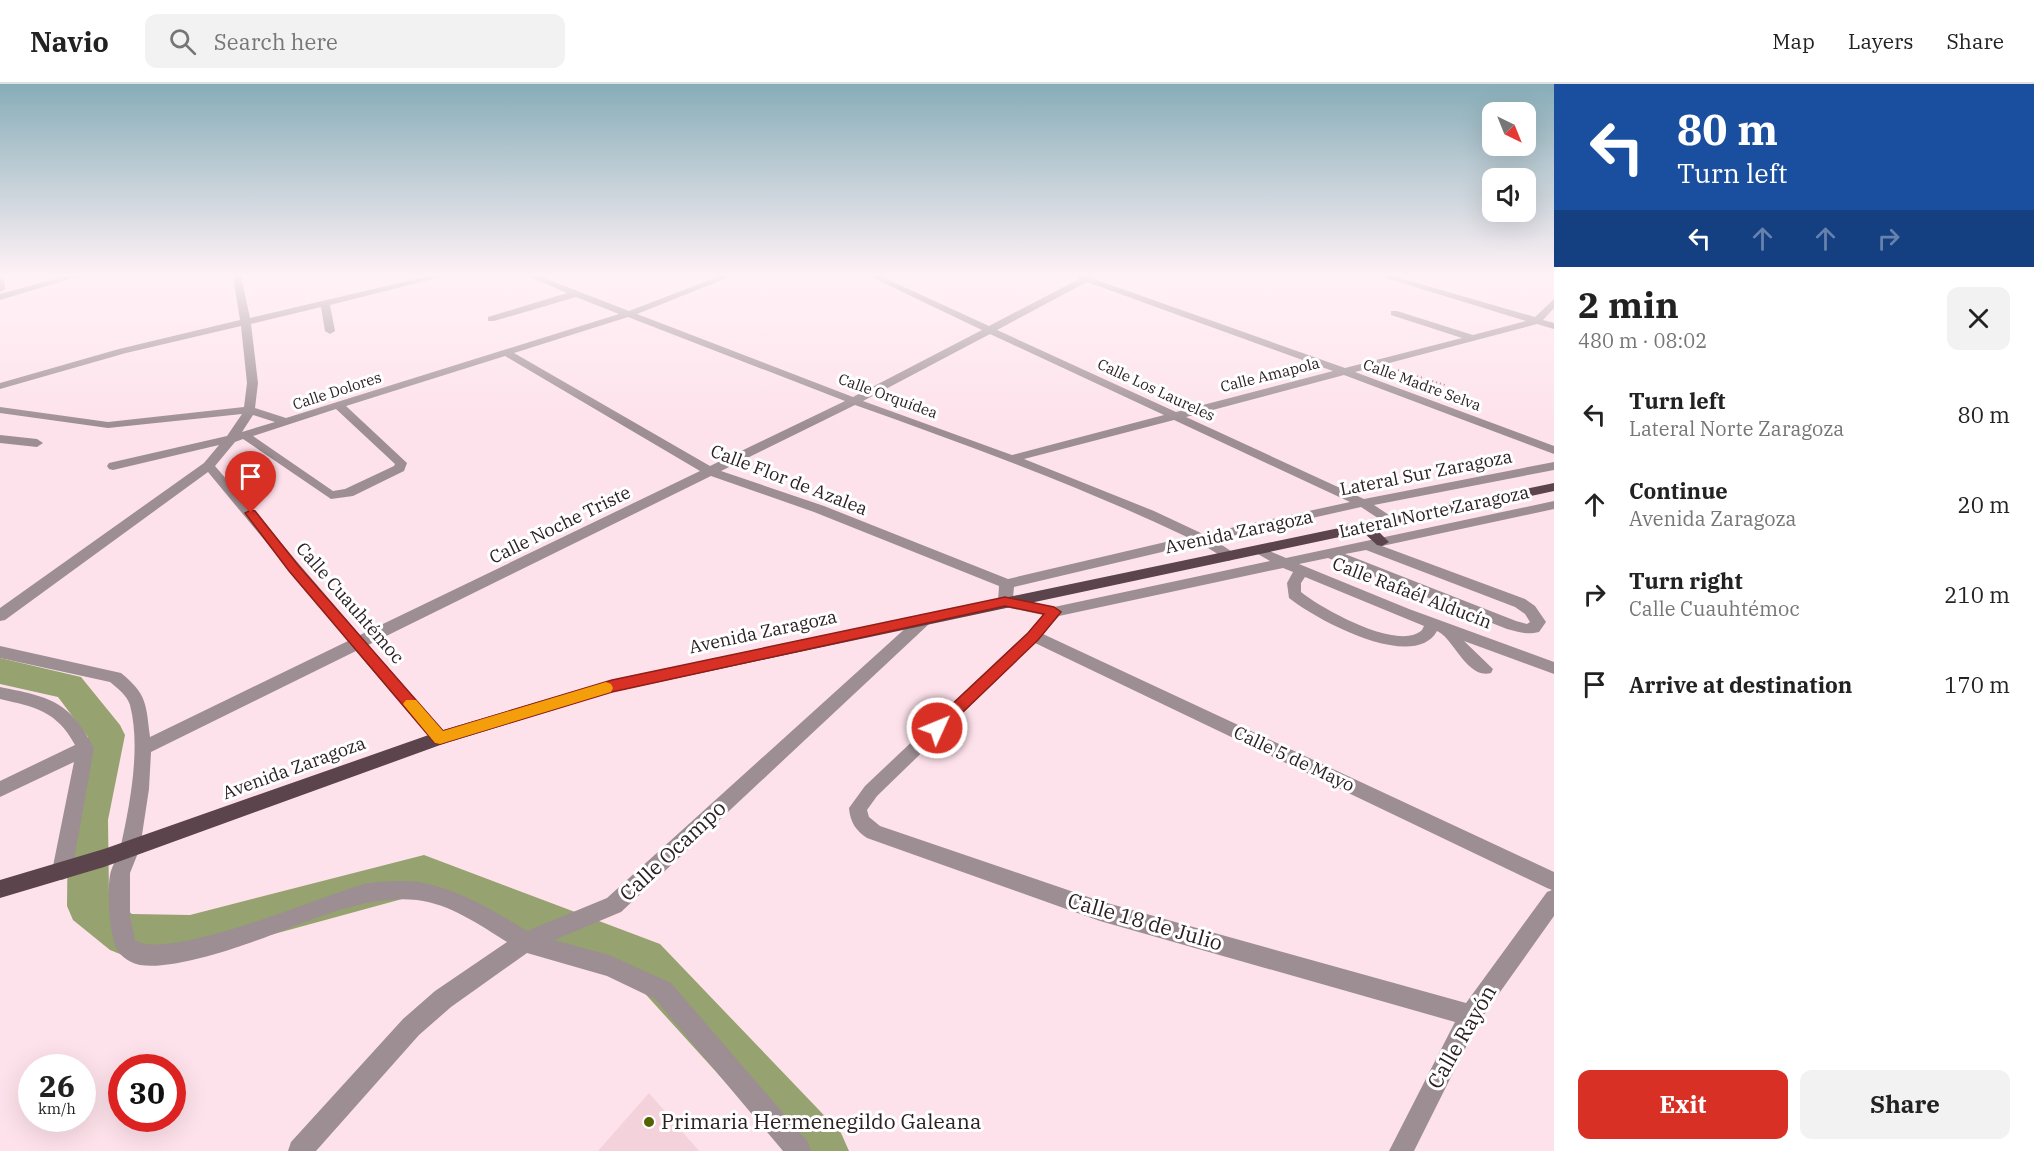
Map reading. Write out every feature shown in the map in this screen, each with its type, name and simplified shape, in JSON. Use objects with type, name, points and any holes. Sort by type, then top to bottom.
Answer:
[{"type":"main road","name":"Avenida Zaragoza","points":[[0,889],[104,858],[440,738],[612,686],[1554,487]]},
{"type":"main road","points":[[1366,527],[1382,542]]},
{"type":"street","points":[[2,382],[123,351],[237,326]]},
{"type":"street","points":[[0,616],[208,466],[231,439],[249,410],[251,375],[245,326]]},
{"type":"street","points":[[329,326],[330,331]]},
{"type":"street","name":"Calle Dolores","points":[[113,466],[246,436],[592,326]]},
{"type":"street","name":"Calle Orquídea","points":[[664,326],[1149,514],[1204,540],[1229,555]]},
{"type":"street","name":"Calle Los Laureles","points":[[981,326],[1363,503],[1390,522]]},
{"type":"street","name":"Calle Noche Triste","points":[[143,747],[357,641],[711,472],[998,326]]},
{"type":"street","name":"Calle Madre Selva","points":[[1218,326],[1554,450]]},
{"type":"street","points":[[1434,326],[1473,338]]},
{"type":"street","name":"Calle Amapola","points":[[1011,459],[1519,326]]},
{"type":"street","name":"Calle Flor de Azalea","points":[[507,353],[711,472],[819,509],[1007,584]]},
{"type":"street","points":[[246,436],[331,495],[342,495],[396,471],[402,466],[386,448],[338,405]]},
{"type":"street","points":[[0,410],[108,425],[249,410],[288,422]]},
{"type":"street","points":[[0,439],[37,442]]},
{"type":"street","name":"Calle Cuauhtémoc","points":[[208,466],[440,738]]},
{"type":"street","name":"Lateral Sur Zaragoza","points":[[1007,584],[1363,503],[1554,466]]},
{"type":"street","name":"Lateral Norte Zaragoza","points":[[1005,602],[1054,612],[1554,505]]},
{"type":"street","points":[[1328,553],[1512,625],[1527,629],[1534,628],[1538,622],[1530,610],[1520,603],[1366,545]]},
{"type":"street","name":"Calle Rafaél Alducín","points":[[1258,550],[1433,624],[1554,668]]},
{"type":"street","points":[[1302,570],[1294,583],[1294,594],[1317,612],[1360,630],[1393,641],[1413,641],[1422,639],[1429,633],[1433,624]]},
{"type":"street","points":[[1005,602],[1007,584]]},
{"type":"street","points":[[1033,636],[1054,612]]},
{"type":"street","name":"Calle Ocampo","points":[[300,1151],[411,1026],[443,999],[535,938],[614,905],[924,620]]},
{"type":"street","points":[[1449,628],[1453,640],[1485,669]]},
{"type":"street","name":"Calle 18 de Julio","points":[[1033,636],[871,791],[858,808],[858,817],[864,826],[874,832],[1100,910],[1470,1015]]},
{"type":"street","name":"Calle 5 de Mayo","points":[[1033,636],[1554,882]]},
{"type":"street","points":[[0,652],[115,677],[128,688],[138,703],[143,747],[140,789],[130,848],[120,873],[120,916],[126,946],[140,955],[167,954],[233,939],[366,893],[396,890],[417,891],[451,900],[486,917],[609,966],[663,991],[799,1151]]},
{"type":"street","points":[[0,693],[46,704],[66,717],[85,748],[69,868]]},
{"type":"street","points":[[0,789],[85,748]]},
{"type":"street","name":"Calle Rayón","points":[[1401,1151],[1470,1015],[1554,899]]},
{"type":"path","points":[[1377,363],[1445,385]]},
{"type":"shaded area","name":"Primaria Hermenegildo Galeana","points":[[649,1093],[699,1151],[598,1151]]},
{"type":"waterway","points":[[0,671],[69,686],[107,735],[88,820],[88,906],[125,935],[190,936],[424,874],[644,960],[823,1151]]},
{"type":"slow traffic","points":[[411,704],[440,738],[606,688]]},
{"type":"place","name":"Primaria Hermenegildo Galeana","points":[[649,1122]]},
{"type":"route","points":[[251,513],[293,568],[440,738],[612,686],[1005,602],[1054,612],[1033,636],[937,728]]}]
